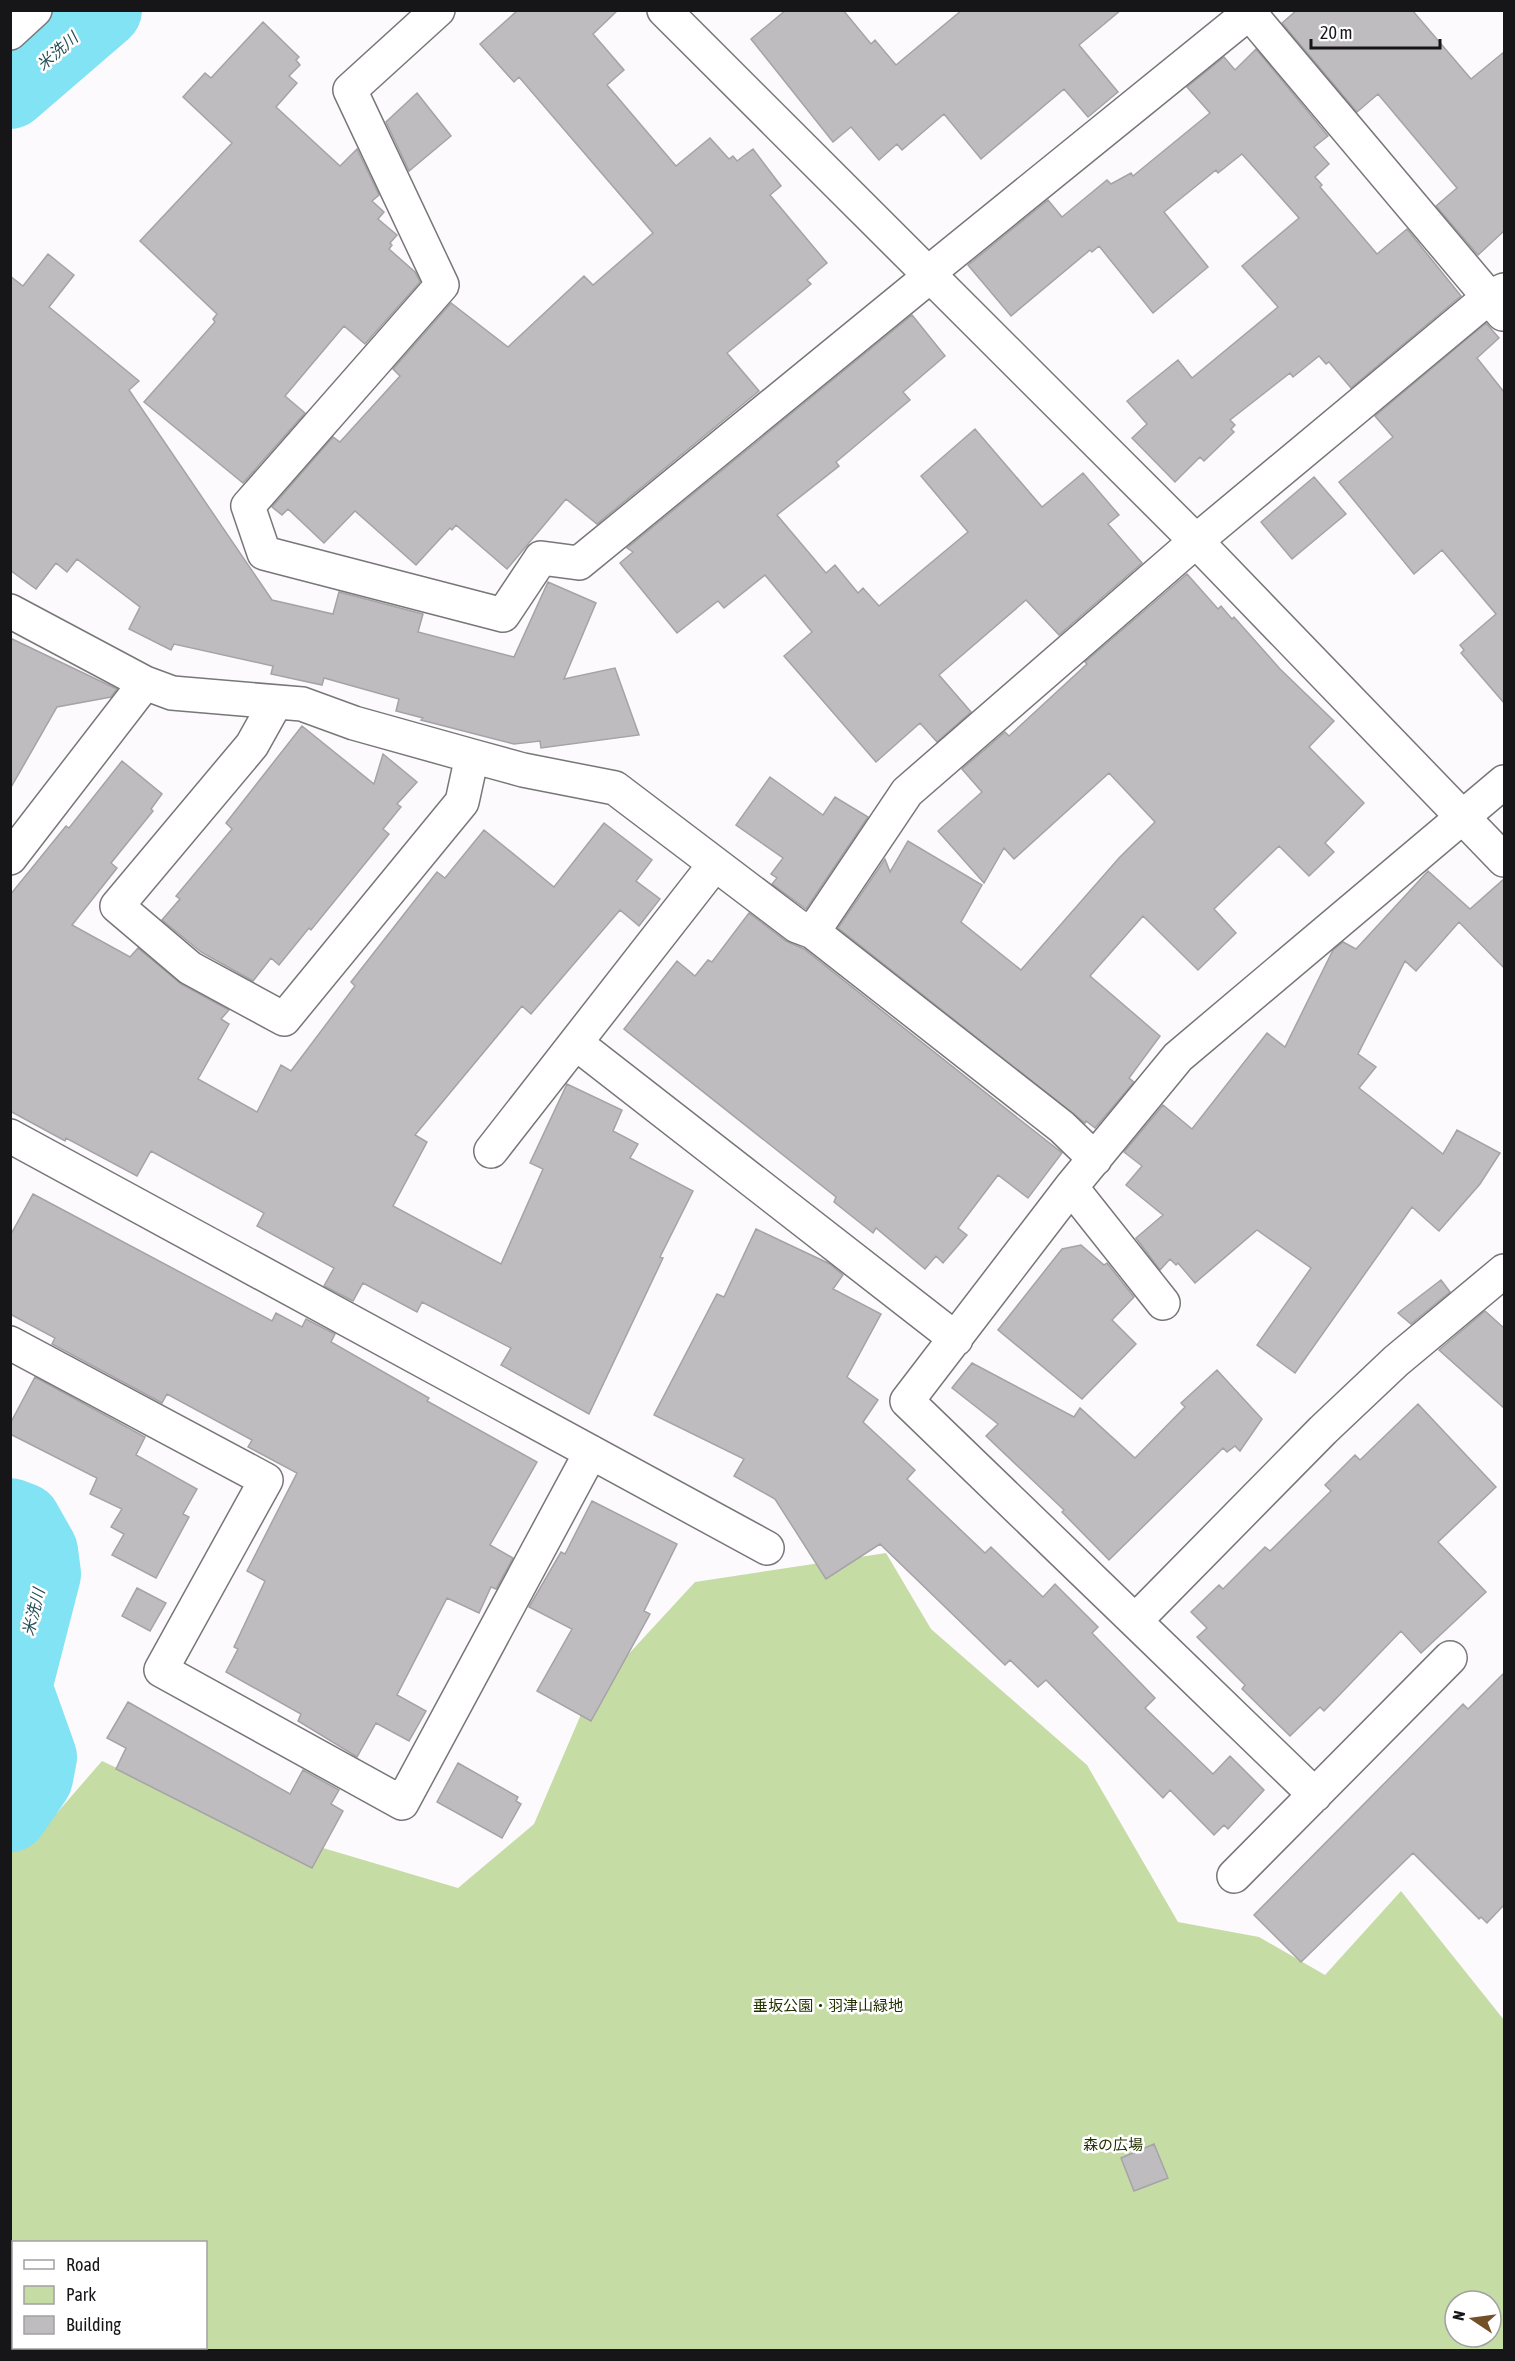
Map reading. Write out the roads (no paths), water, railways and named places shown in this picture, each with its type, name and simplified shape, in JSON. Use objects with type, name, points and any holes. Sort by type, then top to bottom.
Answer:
[{"type":"street","points":[[10,33],[35,10]]},
{"type":"street","points":[[438,10],[350,90],[442,285],[248,506],[264,553],[503,615],[541,558],[579,563],[1248,11],[1499,301],[1196,541],[907,792],[813,932]]},
{"type":"street","points":[[664,10],[1196,541],[1504,860]]},
{"type":"street","points":[[10,611],[145,683],[172,693],[302,704],[354,723],[523,770],[615,788],[797,926],[813,932],[1062,1127],[1095,1159]]},
{"type":"street","points":[[10,858],[145,683]]},
{"type":"street","points":[[276,702],[252,746],[117,906],[190,968],[284,1019],[462,802],[472,756]]},
{"type":"street","points":[[1315,1795],[907,1401],[1071,1186],[1179,1057],[1504,782]]},
{"type":"street","points":[[491,1151],[577,1044],[715,864]]},
{"type":"street","points":[[577,1044],[956,1339]]},
{"type":"street","points":[[15,1148],[591,1452],[767,1548]]},
{"type":"street","points":[[1071,1186],[1163,1303]]},
{"type":"street","points":[[1135,1621],[1323,1430],[1396,1361],[1504,1270]]},
{"type":"street","points":[[10,1343],[266,1480],[161,1670],[402,1803],[591,1452]]},
{"type":"street","points":[[1234,1876],[1450,1658]]},
{"type":"waterway","name":"米洗川","points":[[10,91],[104,10]]},
{"type":"waterway","name":"米洗川","points":[[10,1516],[23,1521],[40,1551],[43,1574],[14,1687],[39,1757],[35,1778],[10,1814]]},
{"type":"park label","name":"垂坂公園・羽津山緑地","points":[[828,2005]]},
{"type":"park label","name":"森の広場","points":[[1113,2144]]}]
